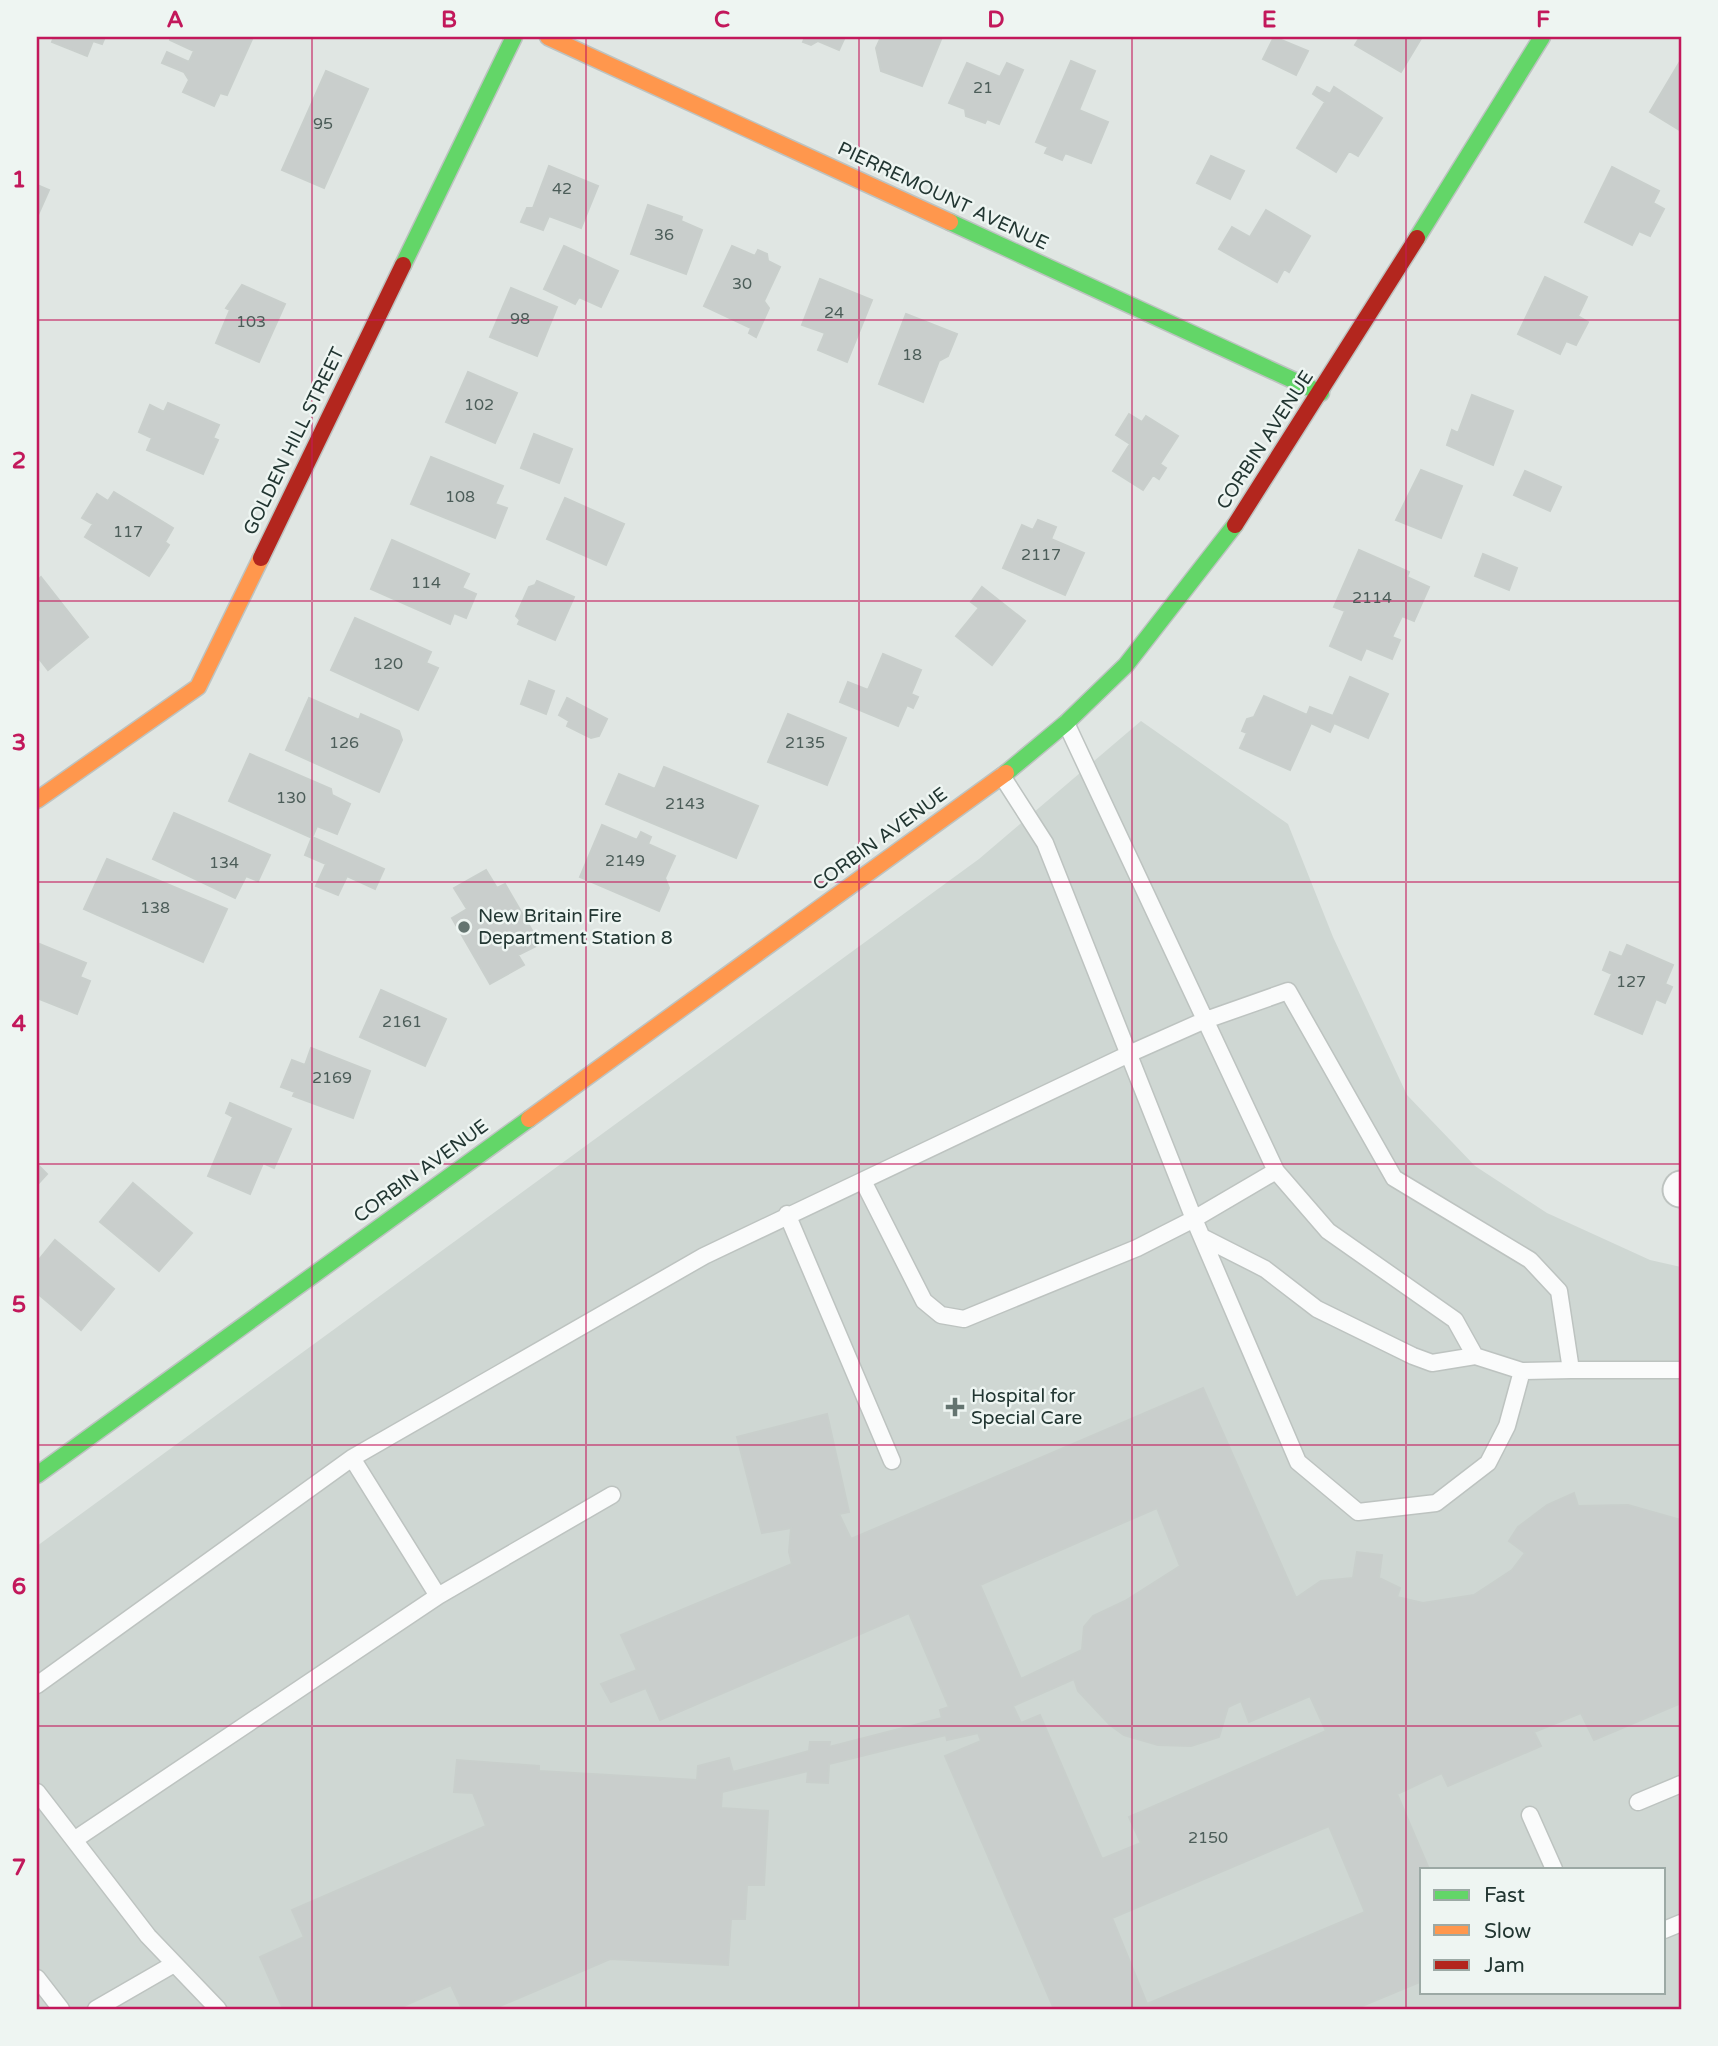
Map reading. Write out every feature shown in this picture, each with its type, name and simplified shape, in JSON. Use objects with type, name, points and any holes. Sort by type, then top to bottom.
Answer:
[{"type":"main road","name":"GOLDEN HILL STREET","points":[[37,800],[198,687],[514,37]]},
{"type":"main road","name":"PIERREMOUNT AVENUE","points":[[548,37],[1321,393]]},
{"type":"main road","name":"CORBIN AVENUE","points":[[37,1475],[1002,776],[1066,723],[1126,665],[1178,604],[1259,492],[1542,37]]},
{"type":"lane","points":[[1066,723],[1203,1021],[1276,1171],[1328,1231],[1455,1320],[1475,1356]]},
{"type":"lane","points":[[1002,776],[1045,842],[1131,1053],[1194,1219],[1298,1462],[1358,1512],[1436,1503],[1489,1463],[1507,1426],[1522,1371]]},
{"type":"lane","points":[[37,1685],[352,1458],[704,1256],[787,1214],[863,1181],[1131,1053],[1203,1021],[1288,991],[1394,1178],[1530,1260],[1559,1291],[1571,1370]]},
{"type":"lane","points":[[863,1181],[924,1301],[941,1315],[964,1319],[1137,1248],[1194,1219],[1276,1171]]},
{"type":"lane","points":[[787,1214],[892,1461]]},
{"type":"lane","points":[[1203,1238],[1265,1269],[1317,1309],[1432,1363],[1475,1356],[1522,1371],[1681,1370]]},
{"type":"lane","points":[[352,1458],[438,1596]]},
{"type":"lane","points":[[74,1840],[438,1596],[612,1495]]},
{"type":"lane","points":[[1638,1802],[1681,1784]]},
{"type":"lane","points":[[37,1792],[148,1936],[218,2009]]},
{"type":"lane","points":[[1530,1815],[1554,1868]]},
{"type":"lane","points":[[96,2009],[174,1964]]},
{"type":"lane","points":[[37,1978],[61,2009]]},
{"type":"shaded area","name":"Hospital for Special Care","points":[[1141,721],[1288,824],[1333,937],[1407,1095],[1475,1166],[1547,1213],[1650,1260],[1681,1267],[1681,2009],[37,2009],[37,1546],[979,859]]},
{"type":"building","points":[[54,37],[105,37],[102,44],[93,41],[87,56],[52,42]]},
{"type":"building","points":[[171,37],[253,37],[227,95],[220,93],[214,106],[183,92],[189,80],[184,72],[162,63],[167,52],[189,62],[194,51],[170,40]]},
{"type":"building","points":[[805,37],[845,37],[839,50],[818,41],[811,45],[803,42]]},
{"type":"building","points":[[881,37],[942,37],[922,86],[881,71],[876,48]]},
{"type":"building","points":[[1274,37],[1308,51],[1296,75],[1263,59]]},
{"type":"building","points":[[1360,37],[1422,37],[1401,72],[1355,45]]},
{"type":"building","points":[[1681,60],[1681,131],[1650,112]]},
{"type":"building","points":[[1071,61],[1095,71],[1079,110],[1108,122],[1091,163],[1065,153],[1062,160],[1045,153],[1048,147],[1036,142]]},
{"type":"building","points":[[967,63],[1000,77],[1007,63],[1023,70],[999,124],[987,119],[985,123],[966,116],[965,109],[949,103]]},
{"type":"building","points":[[326,71],[368,89],[324,188],[282,170]]},
{"type":"building","points":[[1317,87],[1330,94],[1334,87],[1382,118],[1358,156],[1349,151],[1336,172],[1297,148],[1325,102],[1313,94]]},
{"type":"building","points":[[1211,156],[1244,171],[1230,199],[1197,183]]},
{"type":"building","points":[[549,166],[598,186],[581,228],[549,216],[543,230],[521,222],[527,208],[533,208]]},
{"type":"building","points":[[1612,167],[1659,191],[1653,203],[1664,209],[1650,236],[1639,231],[1632,245],[1585,222]]},
{"type":"building","points":[[37,185],[49,190],[37,217]]},
{"type":"building","points":[[648,205],[682,217],[681,221],[702,230],[686,274],[631,254]]},
{"type":"building","points":[[1266,210],[1310,236],[1289,272],[1284,269],[1277,282],[1219,249],[1232,227],[1250,237]]},
{"type":"building","points":[[564,246],[618,271],[601,307],[579,297],[575,304],[544,289]]},
{"type":"building","points":[[732,246],[755,256],[758,250],[767,254],[768,261],[780,267],[764,301],[769,308],[756,337],[749,333],[751,328],[704,306]]},
{"type":"building","points":[[1545,277],[1587,297],[1578,316],[1588,322],[1576,345],[1566,341],[1560,354],[1518,334]]},
{"type":"building","points":[[820,279],[872,300],[847,362],[818,350],[825,333],[802,325]]},
{"type":"building","points":[[242,285],[285,304],[259,362],[216,343],[230,310],[226,308]]},
{"type":"building","points":[[511,288],[557,307],[537,356],[490,337]]},
{"type":"building","points":[[906,314],[957,334],[948,356],[939,361],[923,402],[879,384]]},
{"type":"building","points":[[468,372],[517,393],[495,443],[446,422]]},
{"type":"building","points":[[1472,395],[1513,411],[1493,465],[1447,445],[1452,430],[1458,433]]},
{"type":"building","points":[[168,403],[219,425],[213,438],[218,440],[203,474],[147,450],[152,438],[139,432],[150,405],[164,412]]},
{"type":"building","points":[[1129,414],[1142,422],[1146,416],[1178,436],[1160,464],[1166,468],[1159,479],[1153,475],[1143,490],[1113,471],[1130,444],[1116,435]]},
{"type":"building","points":[[534,434],[572,449],[559,483],[521,468]]},
{"type":"building","points":[[431,457],[503,486],[495,504],[507,508],[495,538],[411,504]]},
{"type":"building","points":[[1421,470],[1462,486],[1441,538],[1396,520]]},
{"type":"building","points":[[1525,471],[1561,487],[1550,511],[1514,495]]},
{"type":"building","points":[[114,492],[173,528],[165,542],[169,545],[149,576],[85,537],[93,524],[82,518],[97,494],[108,501]]},
{"type":"building","points":[[565,498],[624,524],[606,565],[547,539]]},
{"type":"building","points":[[1038,520],[1056,527],[1051,539],[1084,553],[1065,595],[1003,568],[1022,525],[1033,530]]},
{"type":"building","points":[[392,540],[469,574],[462,588],[476,594],[466,618],[454,613],[450,624],[371,589]]},
{"type":"building","points":[[1359,550],[1409,572],[1407,577],[1429,587],[1414,621],[1402,616],[1392,637],[1400,640],[1392,659],[1366,648],[1361,660],[1330,646],[1345,611],[1334,607]]},
{"type":"building","points":[[1483,554],[1517,568],[1509,590],[1475,576]]},
{"type":"building","points":[[41,577],[88,637],[48,670],[37,656],[37,581]]},
{"type":"building","points":[[537,581],[574,597],[555,640],[518,624],[520,620],[516,616],[529,587]]},
{"type":"building","points":[[982,587],[1025,621],[992,665],[956,636],[979,608],[971,602]]},
{"type":"building","points":[[355,618],[431,652],[426,663],[438,668],[418,710],[331,670]]},
{"type":"building","points":[[883,654],[921,670],[911,694],[918,697],[913,708],[907,705],[898,726],[840,702],[848,682],[868,690]]},
{"type":"building","points":[[1350,677],[1388,694],[1368,738],[1334,723],[1330,732],[1311,723],[1290,770],[1240,748],[1247,733],[1242,731],[1247,719],[1254,717],[1264,696],[1307,715],[1310,707],[1333,716]]},
{"type":"building","points":[[529,681],[554,691],[546,714],[521,704]]},
{"type":"building","points":[[309,698],[359,720],[361,714],[399,731],[402,740],[379,792],[286,750]]},
{"type":"building","points":[[567,698],[607,719],[599,736],[591,738],[567,726],[569,721],[559,715]]},
{"type":"building","points":[[788,714],[846,738],[827,785],[768,762]]},
{"type":"building","points":[[250,754],[331,789],[332,795],[350,804],[337,834],[317,826],[312,838],[229,801]]},
{"type":"building","points":[[664,767],[758,806],[736,858],[606,804],[619,774],[655,789]]},
{"type":"building","points":[[174,813],[270,855],[258,881],[246,876],[235,898],[153,859]]},
{"type":"building","points":[[602,825],[637,840],[641,832],[651,837],[648,844],[675,856],[665,878],[669,888],[659,911],[580,877]]},
{"type":"building","points":[[312,837],[384,869],[375,889],[347,876],[338,895],[316,886],[326,864],[305,855]]},
{"type":"building","points":[[107,859],[227,909],[203,962],[84,909]]},
{"type":"building","points":[[486,870],[497,888],[505,884],[540,944],[518,955],[524,965],[490,984],[452,918],[467,909],[454,888]]},
{"type":"building","points":[[37,943],[86,963],[80,977],[90,981],[77,1014],[37,998]]},
{"type":"building","points":[[1627,945],[1673,965],[1665,984],[1672,987],[1665,1003],[1656,999],[1642,1034],[1595,1014],[1612,974],[1603,970],[1610,952],[1622,957]]},
{"type":"building","points":[[381,990],[446,1019],[425,1066],[360,1037]]},
{"type":"building","points":[[311,1048],[370,1071],[353,1118],[293,1096],[295,1092],[281,1087],[292,1060],[305,1065]]},
{"type":"building","points":[[230,1103],[291,1129],[274,1168],[263,1163],[250,1194],[208,1176],[233,1117],[226,1113]]},
{"type":"building","points":[[37,1164],[47,1174],[37,1185]]},
{"type":"building","points":[[133,1183],[192,1233],[159,1271],[100,1222]]},
{"type":"building","points":[[55,1240],[114,1289],[81,1330],[37,1293],[37,1262]]},
{"type":"building","points":[[1203,1388],[1296,1598],[1321,1581],[1353,1578],[1357,1552],[1382,1555],[1379,1578],[1400,1588],[1397,1597],[1423,1603],[1474,1595],[1512,1570],[1525,1553],[1509,1541],[1518,1527],[1547,1505],[1574,1493],[1578,1506],[1628,1505],[1681,1520],[1681,1703],[1594,1740],[1581,1713],[1534,1732],[1541,1746],[1448,1786],[1442,1773],[1397,1794],[1429,1868],[1420,1868],[1420,1982],[1355,2009],[1054,2009],[945,1756],[981,1741],[978,1733],[947,1740],[946,1735],[829,1764],[828,1783],[807,1782],[808,1771],[722,1792],[721,1808],[768,1811],[764,1885],[747,1885],[745,1919],[731,1919],[728,1965],[610,1959],[493,2009],[462,2009],[451,1985],[397,2009],[336,2009],[334,2006],[326,2009],[283,2009],[260,1957],[304,1937],[292,1910],[486,1826],[473,1793],[454,1792],[457,1760],[539,1766],[539,1771],[697,1780],[698,1766],[729,1758],[733,1772],[809,1751],[810,1742],[830,1742],[829,1747],[942,1718],[940,1710],[949,1707],[909,1613],[660,1720],[646,1688],[611,1702],[601,1684],[637,1670],[621,1635],[792,1564],[789,1552],[791,1528],[762,1533],[737,1437],[827,1414],[849,1512],[839,1514],[851,1539]],"holes":[[[1157,1508],[1180,1566],[1125,1601],[1093,1616],[1084,1627],[1082,1650],[1021,1679],[980,1585]],[[1074,1679],[1078,1691],[1110,1725],[1124,1735],[1158,1745],[1191,1746],[1219,1737],[1228,1707],[1241,1701],[1249,1722],[1310,1696],[1326,1731],[1129,1817],[1141,1843],[1102,1859],[1040,1715],[1021,1723],[1013,1706]],[[1329,1826],[1365,1912],[1147,2004],[1112,1918]]]},
{"type":"traffic: fast","points":[[403,265],[514,37]]},
{"type":"traffic: fast","points":[[1417,238],[1542,37]]},
{"type":"traffic: fast","points":[[950,222],[1321,393]]},
{"type":"traffic: fast","points":[[1006,773],[1066,723],[1126,665],[1235,525]]},
{"type":"traffic: fast","points":[[37,1475],[529,1119]]},
{"type":"traffic: slow","points":[[548,37],[950,222]]},
{"type":"traffic: slow","points":[[37,800],[198,687],[261,558]]},
{"type":"traffic: slow","points":[[529,1119],[1006,773]]},
{"type":"traffic: jam","points":[[1235,525],[1417,238]]},
{"type":"traffic: jam","points":[[261,558],[403,265]]},
{"type":"place","name":"New Britain Fire Department Station 8","points":[[464,927]]},
{"type":"place","name":"Hospital for Special Care","points":[[955,1407]]}]
